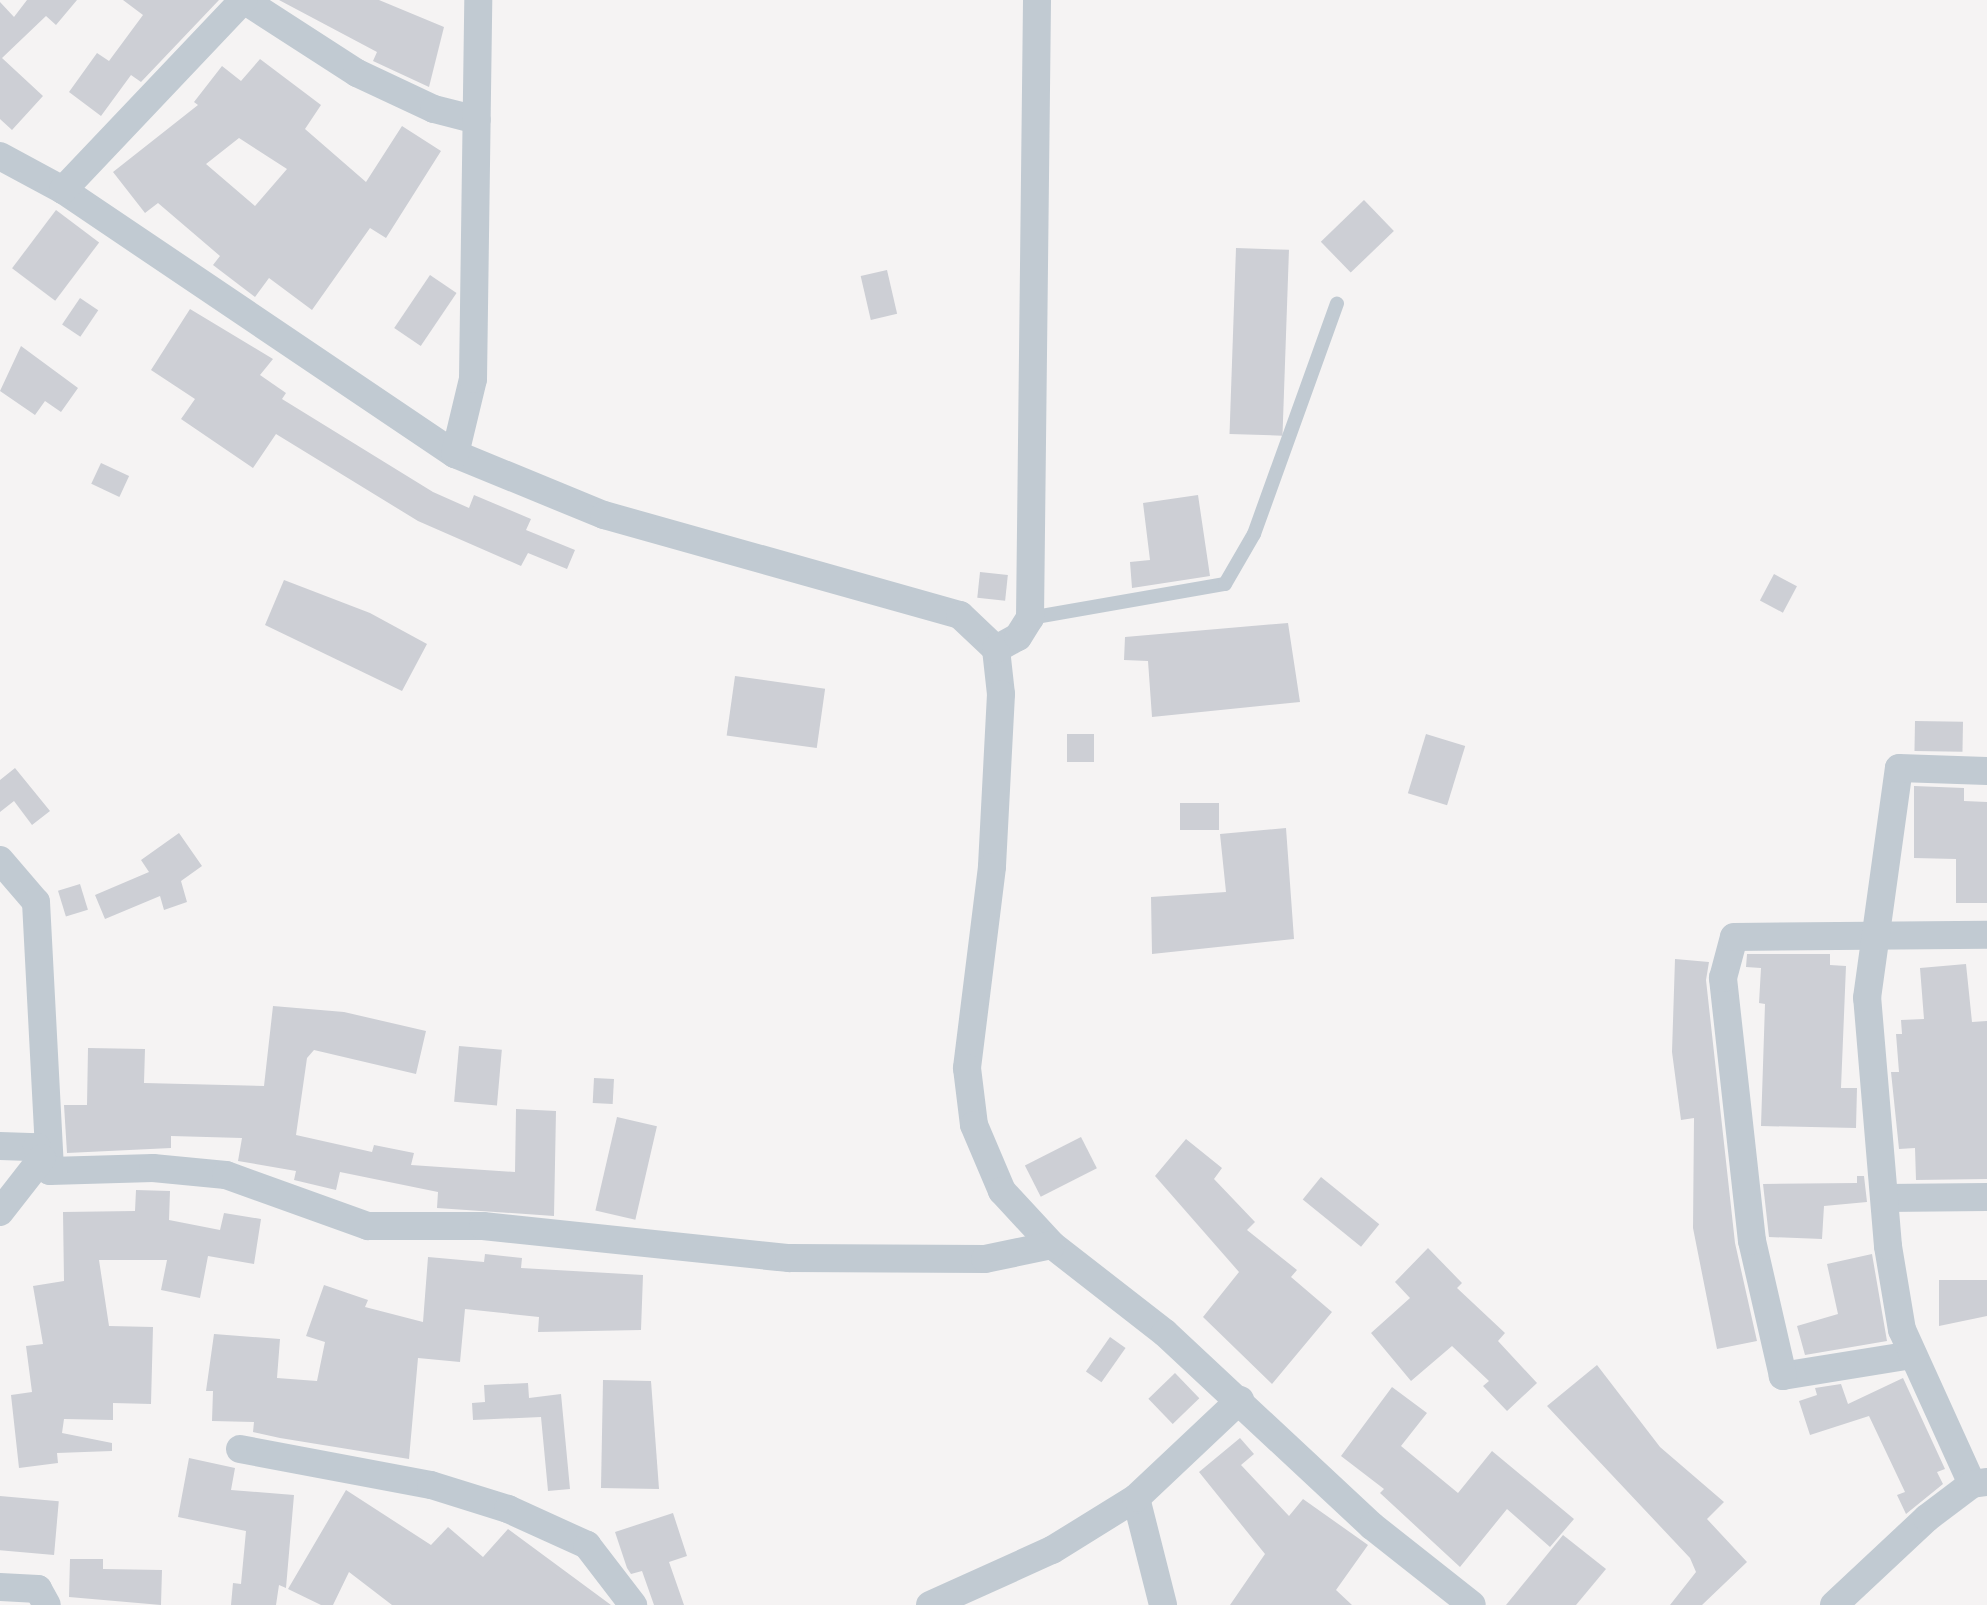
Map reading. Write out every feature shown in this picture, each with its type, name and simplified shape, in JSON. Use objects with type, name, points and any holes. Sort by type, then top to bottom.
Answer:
[{"type":"street","points":[[62,190],[244,0],[357,73],[434,109],[477,120]]},
{"type":"street","points":[[455,454],[473,379],[478,0]]},
{"type":"street","points":[[996,650],[1018,637],[1030,618],[1037,0]]},
{"type":"street","points":[[0,156],[62,190],[455,454],[604,515],[960,616],[996,650],[1001,694],[992,866],[967,1068],[974,1126],[1002,1191],[1052,1245],[1240,1400],[1372,1526],[1472,1605]]},
{"type":"street","points":[[1834,1605],[1980,1483],[1912,1356],[1899,1314],[1866,998],[1878,938],[1898,768],[1987,770]]},
{"type":"street","points":[[0,860],[36,902],[46,1165],[0,1212]]},
{"type":"street","points":[[1912,1356],[1783,1376],[1752,1241],[1723,978],[1734,937],[1987,935]]},
{"type":"street","points":[[0,1146],[37,1146],[46,1165]]},
{"type":"street","points":[[46,1165],[182,1169],[226,1175],[368,1226],[498,1227],[789,1258],[986,1258],[1052,1245]]},
{"type":"street","points":[[1885,1198],[1987,1196]]},
{"type":"street","points":[[930,1605],[1052,1550],[1136,1498],[1240,1400]]},
{"type":"street","points":[[240,1449],[430,1486],[508,1508],[587,1545],[633,1605]]},
{"type":"street","points":[[1136,1498],[1163,1605]]},
{"type":"street","points":[[0,1587],[38,1590],[47,1605]]},
{"type":"lane","points":[[1030,618],[1225,584],[1254,534],[1337,304]]},
{"type":"building","points":[[27,0],[77,0],[56,25],[46,16],[2,58],[43,96],[12,130],[0,119],[0,2],[14,17]]},
{"type":"building","points":[[123,0],[219,0],[141,82],[131,75],[101,116],[69,92],[97,53],[109,61],[143,15]]},
{"type":"building","points":[[279,0],[379,0],[444,27],[429,87],[373,61],[377,52]]},
{"type":"building","points":[[260,59],[321,105],[305,129],[366,182],[402,126],[441,151],[386,238],[370,228],[312,310],[269,278],[255,297],[213,265],[220,256],[158,203],[145,213],[113,172],[198,105],[194,102],[222,66],[241,81]],"holes":[[[239,138],[287,169],[255,206],[206,164]]]},
{"type":"building","points":[[1364,200],[1394,231],[1351,273],[1321,242]]},
{"type":"building","points":[[56,210],[99,242],[55,301],[12,268]]},
{"type":"building","points":[[1236,248],[1289,250],[1282,436],[1230,434]]},
{"type":"building","points":[[887,270],[897,314],[871,320],[861,276]]},
{"type":"building","points":[[430,275],[457,293],[421,346],[394,328]]},
{"type":"building","points":[[80,298],[98,310],[80,337],[62,325]]},
{"type":"building","points":[[190,309],[273,359],[260,375],[286,393],[282,399],[433,492],[469,508],[474,495],[531,519],[526,530],[575,550],[567,569],[528,553],[521,566],[418,521],[276,434],[253,468],[181,419],[195,399],[151,370]]},
{"type":"building","points":[[21,346],[78,388],[61,412],[45,401],[35,415],[0,391]]},
{"type":"building","points":[[101,463],[129,476],[119,497],[91,484]]},
{"type":"building","points":[[1198,495],[1210,576],[1132,588],[1130,562],[1150,560],[1143,503]]},
{"type":"building","points":[[980,572],[1008,575],[1005,601],[977,598]]},
{"type":"building","points":[[1774,574],[1797,586],[1783,613],[1760,600]]},
{"type":"building","points":[[284,580],[370,613],[427,644],[402,691],[265,625]]},
{"type":"building","points":[[1288,623],[1300,702],[1152,717],[1148,661],[1124,660],[1125,637]]},
{"type":"building","points":[[735,676],[825,689],[817,748],[727,735]]},
{"type":"building","points":[[1915,721],[1963,722],[1962,752],[1914,751]]},
{"type":"building","points":[[1067,734],[1094,734],[1094,762],[1067,762]]},
{"type":"building","points":[[1426,734],[1465,746],[1447,805],[1408,793]]},
{"type":"building","points":[[15,768],[50,811],[32,825],[14,801],[0,812],[0,780]]},
{"type":"building","points":[[1914,786],[1964,788],[1964,801],[1987,802],[1987,903],[1956,903],[1956,859],[1914,858]]},
{"type":"building","points":[[1180,803],[1219,803],[1219,830],[1180,830]]},
{"type":"building","points":[[1286,828],[1294,939],[1152,954],[1151,897],[1226,892],[1220,834]]},
{"type":"building","points":[[179,833],[202,866],[181,881],[187,902],[164,910],[160,896],[105,919],[95,895],[149,872],[141,860]]},
{"type":"building","points":[[80,884],[88,910],[66,917],[58,891]]},
{"type":"building","points":[[1747,954],[1830,954],[1830,965],[1846,966],[1841,1088],[1857,1088],[1856,1128],[1761,1126],[1765,1004],[1759,1003],[1761,968],[1746,967]]},
{"type":"building","points":[[1675,959],[1709,962],[1706,980],[1735,1243],[1757,1341],[1717,1349],[1693,1228],[1694,1118],[1681,1120],[1672,1052]]},
{"type":"building","points":[[1966,964],[1972,1022],[1987,1021],[1987,1179],[1916,1180],[1915,1148],[1899,1149],[1891,1072],[1899,1072],[1896,1034],[1902,1034],[1901,1020],[1924,1019],[1920,968]]},
{"type":"building","points":[[273,1006],[344,1012],[426,1031],[416,1074],[314,1050],[307,1058],[296,1135],[372,1152],[374,1145],[414,1153],[411,1165],[515,1172],[516,1109],[556,1111],[554,1216],[437,1208],[438,1192],[340,1172],[336,1190],[294,1180],[296,1171],[238,1161],[242,1138],[171,1136],[171,1148],[67,1153],[64,1105],[87,1105],[88,1048],[145,1049],[144,1083],[264,1086]]},
{"type":"building","points":[[459,1046],[502,1050],[497,1106],[454,1102]]},
{"type":"building","points":[[594,1078],[614,1079],[613,1104],[593,1103]]},
{"type":"building","points":[[617,1117],[657,1126],[635,1220],[595,1211]]},
{"type":"building","points":[[1081,1137],[1097,1168],[1041,1197],[1025,1166]]},
{"type":"building","points":[[1186,1139],[1222,1168],[1214,1179],[1255,1222],[1247,1230],[1297,1270],[1291,1277],[1332,1312],[1272,1384],[1203,1317],[1239,1272],[1155,1176]]},
{"type":"building","points":[[1857,1176],[1864,1176],[1867,1202],[1824,1206],[1822,1239],[1769,1237],[1763,1184],[1857,1183]]},
{"type":"building","points":[[1321,1177],[1379,1224],[1361,1247],[1303,1200]]},
{"type":"building","points":[[136,1190],[170,1191],[169,1220],[220,1230],[224,1213],[261,1219],[254,1264],[208,1256],[200,1298],[161,1290],[167,1260],[99,1260],[109,1326],[153,1327],[151,1404],[113,1403],[113,1420],[64,1419],[62,1433],[112,1443],[112,1451],[57,1453],[58,1463],[19,1468],[11,1395],[32,1392],[26,1346],[43,1344],[33,1286],[64,1281],[63,1212],[135,1211]]},
{"type":"building","points":[[1428,1248],[1462,1283],[1457,1288],[1505,1333],[1498,1341],[1537,1383],[1507,1411],[1483,1386],[1489,1381],[1452,1346],[1411,1381],[1371,1333],[1410,1298],[1395,1282]]},
{"type":"building","points":[[485,1254],[522,1258],[521,1268],[643,1275],[641,1330],[538,1332],[539,1317],[465,1309],[460,1362],[418,1358],[409,1459],[253,1432],[254,1422],[212,1421],[213,1391],[206,1391],[214,1334],[280,1339],[277,1378],[317,1381],[325,1342],[306,1336],[324,1285],[368,1300],[365,1307],[423,1322],[428,1257],[484,1262]]},
{"type":"building","points":[[1872,1254],[1887,1341],[1805,1355],[1797,1326],[1838,1314],[1827,1264]]},
{"type":"building","points":[[1939,1280],[1987,1280],[1987,1316],[1939,1326]]},
{"type":"building","points":[[1110,1337],[1126,1348],[1101,1382],[1086,1371]]},
{"type":"building","points":[[1597,1365],[1660,1447],[1724,1502],[1707,1519],[1747,1562],[1702,1605],[1670,1605],[1696,1572],[1690,1558],[1547,1406]]},
{"type":"building","points":[[1175,1373],[1199,1398],[1173,1424],[1148,1399]]},
{"type":"building","points":[[1903,1378],[1945,1469],[1937,1472],[1943,1484],[1906,1514],[1897,1495],[1905,1492],[1869,1416],[1810,1435],[1799,1401],[1817,1395],[1815,1388],[1841,1384],[1848,1404]]},
{"type":"building","points":[[603,1380],[651,1381],[659,1489],[601,1488]]},
{"type":"building","points":[[528,1383],[529,1398],[561,1394],[570,1489],[548,1491],[541,1417],[473,1420],[472,1403],[485,1402],[484,1385]]},
{"type":"building","points":[[1392,1387],[1427,1413],[1401,1446],[1458,1493],[1492,1451],[1574,1519],[1550,1547],[1507,1509],[1460,1567],[1380,1493],[1384,1489],[1341,1456]]},
{"type":"building","points":[[1240,1438],[1254,1454],[1241,1465],[1289,1516],[1303,1499],[1368,1545],[1336,1590],[1352,1605],[1230,1605],[1265,1554],[1199,1472]]},
{"type":"building","points":[[189,1458],[235,1468],[231,1490],[294,1495],[286,1588],[279,1585],[276,1605],[231,1605],[233,1583],[241,1584],[246,1531],[178,1517]]},
{"type":"building","points":[[346,1490],[431,1545],[448,1527],[483,1557],[508,1529],[611,1605],[392,1605],[349,1572],[333,1605],[321,1605],[288,1589]]},
{"type":"building","points":[[0,1496],[59,1501],[54,1555],[0,1550]]},
{"type":"building","points":[[673,1513],[687,1556],[669,1562],[684,1605],[654,1605],[642,1571],[631,1574],[627,1568],[615,1532]]},
{"type":"building","points":[[1563,1535],[1606,1569],[1576,1605],[1506,1605]]},
{"type":"building","points":[[70,1559],[103,1559],[103,1569],[162,1570],[161,1605],[69,1597]]}]
